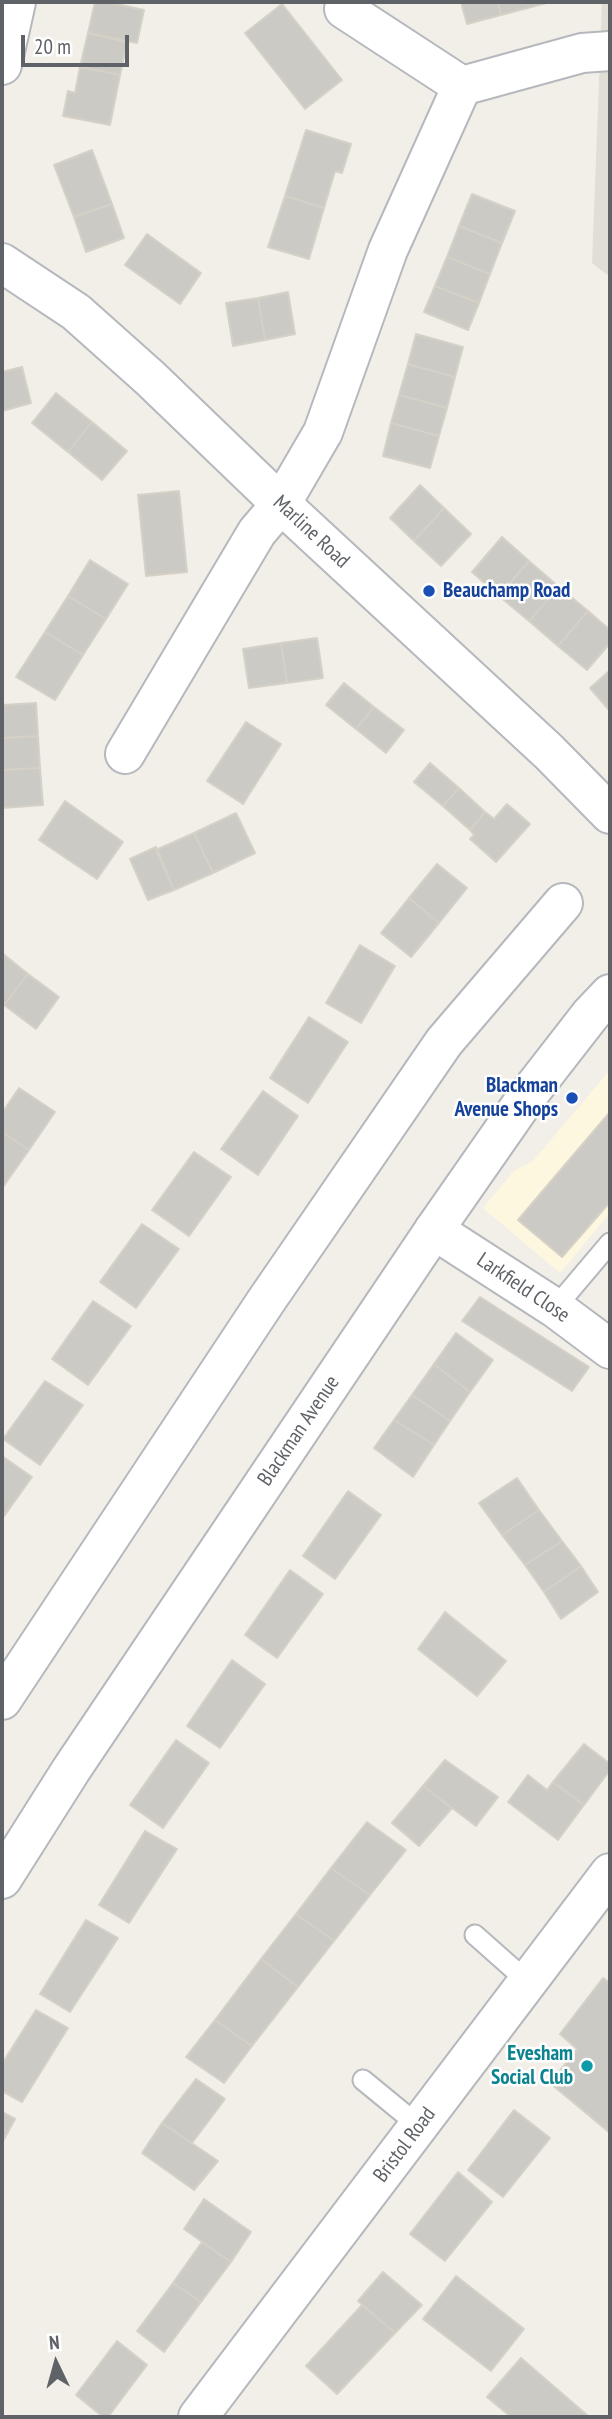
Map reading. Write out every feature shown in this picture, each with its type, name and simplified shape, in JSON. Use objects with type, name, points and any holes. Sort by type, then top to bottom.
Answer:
[{"type":"street","points":[[2,65],[16,2]]},
{"type":"street","points":[[344,9],[462,86],[582,53],[610,51]]},
{"type":"street","points":[[125,754],[257,532],[281,504],[323,432],[388,250],[462,86]]},
{"type":"street","name":"Marline Road","points":[[2,263],[76,312],[150,378],[281,504],[539,743],[610,814]]},
{"type":"street","points":[[2,1700],[266,1301],[444,1042],[563,902]]},
{"type":"street","name":"Blackman Avenue","points":[[2,1880],[71,1770],[434,1230],[528,1095],[591,1014],[610,994]]},
{"type":"street","name":"Larkfield Close","points":[[434,1230],[555,1308],[610,1349]]},
{"type":"street","name":"Bristol Road","points":[[198,2417],[610,1873]]},
{"type":"lane","points":[[555,1308],[610,1243]]},
{"type":"lane","points":[[475,1935],[528,1982]]},
{"type":"lane","points":[[363,2080],[419,2126]]},
{"type":"shaded area","points":[[602,2],[610,2],[610,277],[592,263]]},
{"type":"shaded area","points":[[610,1070],[610,1213],[560,1273],[483,1208],[514,1171],[533,1161]]},
{"type":"building","points":[[95,2],[144,10],[137,43],[88,33]]},
{"type":"building","points":[[461,2],[498,2],[501,15],[467,24]]},
{"type":"building","points":[[498,2],[550,2],[501,15]]},
{"type":"building","points":[[282,4],[342,80],[305,109],[245,33]]},
{"type":"building","points":[[88,33],[127,42],[120,75],[80,67]]},
{"type":"building","points":[[80,67],[120,75],[110,125],[63,116],[68,91],[75,93]]},
{"type":"building","points":[[306,130],[351,144],[342,173],[335,171],[324,208],[285,196]]},
{"type":"building","points":[[92,150],[112,204],[74,217],[54,165]]},
{"type":"building","points":[[472,194],[515,211],[502,243],[459,226]]},
{"type":"building","points":[[285,196],[324,208],[309,259],[268,247]]},
{"type":"building","points":[[112,204],[124,238],[86,252],[74,217]]},
{"type":"building","points":[[459,226],[502,243],[490,274],[447,257]]},
{"type":"building","points":[[147,234],[201,273],[180,304],[125,265]]},
{"type":"building","points":[[447,257],[490,274],[479,303],[435,286]]},
{"type":"building","points":[[435,286],[479,303],[468,330],[424,312]]},
{"type":"building","points":[[288,292],[295,334],[265,340],[258,298]]},
{"type":"building","points":[[258,298],[265,340],[233,346],[226,303]]},
{"type":"building","points":[[416,334],[463,347],[455,377],[408,364]]},
{"type":"building","points":[[408,364],[455,377],[447,408],[399,395]]},
{"type":"building","points":[[22,367],[31,403],[2,411],[2,372]]},
{"type":"building","points":[[56,393],[92,422],[68,452],[32,423]]},
{"type":"building","points":[[399,395],[447,408],[439,436],[391,423]]},
{"type":"building","points":[[92,422],[127,451],[102,480],[68,452]]},
{"type":"building","points":[[391,423],[439,436],[430,468],[383,456]]},
{"type":"building","points":[[420,485],[444,508],[414,541],[390,518]]},
{"type":"building","points":[[179,491],[187,572],[146,576],[138,495]]},
{"type":"building","points":[[444,508],[471,534],[441,566],[414,541]]},
{"type":"building","points":[[502,537],[529,561],[499,596],[472,572]]},
{"type":"building","points":[[90,560],[128,584],[106,619],[68,596]]},
{"type":"building","points":[[529,561],[559,587],[529,621],[499,596]]},
{"type":"building","points":[[559,587],[588,611],[558,646],[529,621]]},
{"type":"building","points":[[68,596],[106,619],[83,655],[45,632]]},
{"type":"building","points":[[588,611],[610,630],[610,643],[587,670],[558,646]]},
{"type":"building","points":[[45,632],[83,655],[55,700],[16,677]]},
{"type":"building","points":[[317,638],[323,678],[287,683],[281,643]]},
{"type":"building","points":[[281,643],[287,683],[249,688],[243,649]]},
{"type":"building","points":[[610,672],[610,711],[590,688]]},
{"type":"building","points":[[344,683],[374,707],[356,729],[326,705]]},
{"type":"building","points":[[36,703],[38,736],[2,738],[2,705]]},
{"type":"building","points":[[374,707],[404,730],[386,753],[356,729]]},
{"type":"building","points":[[246,722],[281,744],[243,804],[207,781]]},
{"type":"building","points":[[38,736],[40,768],[2,770],[2,738]]},
{"type":"building","points":[[430,763],[459,788],[443,806],[414,782]]},
{"type":"building","points":[[40,768],[43,805],[2,808],[2,770]]},
{"type":"building","points":[[459,788],[485,812],[470,830],[443,806]]},
{"type":"building","points":[[65,801],[123,842],[97,879],[39,840]]},
{"type":"building","points":[[507,804],[530,824],[496,862],[470,839],[474,835],[470,830],[485,812],[494,819]]},
{"type":"building","points":[[236,813],[255,853],[213,873],[194,833]]},
{"type":"building","points":[[194,833],[213,873],[174,890],[156,850]]},
{"type":"building","points":[[156,847],[174,890],[148,900],[130,859]]},
{"type":"building","points":[[437,864],[467,888],[439,923],[409,898]]},
{"type":"building","points":[[409,898],[439,923],[411,957],[381,933]]},
{"type":"building","points":[[360,945],[395,966],[361,1023],[326,1003]]},
{"type":"building","points":[[2,953],[28,974],[4,1005],[2,1003]]},
{"type":"building","points":[[28,974],[59,997],[36,1029],[4,1005]]},
{"type":"building","points":[[309,1017],[348,1042],[308,1103],[270,1078]]},
{"type":"building","points":[[19,1088],[55,1112],[29,1150],[2,1132],[2,1113]]},
{"type":"building","points":[[263,1091],[298,1116],[258,1175],[221,1149]]},
{"type":"building","points":[[610,1112],[610,1202],[562,1257],[518,1220]]},
{"type":"building","points":[[2,1132],[29,1150],[3,1187],[2,1186]]},
{"type":"building","points":[[194,1152],[231,1177],[189,1236],[152,1210]]},
{"type":"building","points":[[142,1224],[179,1249],[136,1308],[100,1282]]},
{"type":"building","points":[[480,1297],[589,1367],[572,1391],[462,1321]]},
{"type":"building","points":[[93,1301],[131,1326],[88,1385],[52,1359]]},
{"type":"building","points":[[456,1333],[493,1360],[470,1392],[434,1364]]},
{"type":"building","points":[[434,1364],[470,1392],[450,1421],[412,1395]]},
{"type":"building","points":[[45,1381],[83,1405],[40,1465],[3,1439]]},
{"type":"building","points":[[412,1395],[450,1421],[434,1445],[394,1420]]},
{"type":"building","points":[[394,1420],[434,1445],[413,1477],[374,1448]]},
{"type":"building","points":[[2,1456],[32,1477],[2,1519]]},
{"type":"building","points":[[517,1478],[539,1510],[502,1535],[479,1503]]},
{"type":"building","points":[[348,1491],[381,1515],[335,1579],[303,1556]]},
{"type":"building","points":[[539,1510],[562,1541],[525,1565],[502,1535]]},
{"type":"building","points":[[562,1541],[581,1566],[544,1592],[525,1565]]},
{"type":"building","points":[[581,1566],[598,1592],[561,1619],[544,1592]]},
{"type":"building","points":[[290,1570],[323,1594],[277,1658],[245,1635]]},
{"type":"building","points":[[445,1612],[506,1661],[477,1696],[418,1649]]},
{"type":"building","points":[[232,1660],[265,1684],[220,1748],[187,1726]]},
{"type":"building","points":[[176,1740],[209,1763],[163,1828],[130,1805]]},
{"type":"building","points":[[584,1744],[610,1764],[610,1770],[584,1805],[553,1782]]},
{"type":"building","points":[[445,1760],[498,1797],[476,1826],[423,1786]]},
{"type":"building","points":[[528,1775],[547,1790],[553,1782],[584,1805],[558,1840],[508,1802]]},
{"type":"building","points":[[423,1786],[452,1808],[419,1846],[392,1823]]},
{"type":"building","points":[[367,1822],[406,1850],[370,1895],[331,1868]]},
{"type":"building","points":[[145,1831],[177,1849],[129,1923],[99,1905]]},
{"type":"building","points":[[331,1868],[370,1895],[334,1941],[296,1914]]},
{"type":"building","points":[[296,1914],[334,1941],[298,1987],[261,1959]]},
{"type":"building","points":[[86,1920],[118,1938],[70,2012],[40,1994]]},
{"type":"building","points":[[261,1959],[298,1987],[252,2046],[215,2020]]},
{"type":"building","name":"Evesham Social Club","points":[[603,1978],[610,1983],[610,2133],[550,2083],[577,2049],[560,2034]]},
{"type":"building","points":[[36,2010],[68,2028],[22,2102],[2,2091],[2,2064]]},
{"type":"building","points":[[215,2020],[252,2046],[224,2083],[186,2057]]},
{"type":"building","points":[[196,2079],[225,2099],[192,2143],[162,2123]]},
{"type":"building","points":[[514,2110],[550,2138],[503,2197],[468,2170]]},
{"type":"building","points":[[2,2112],[15,2119],[2,2143]]},
{"type":"building","points":[[162,2123],[218,2161],[194,2190],[142,2153]]},
{"type":"building","points":[[458,2172],[492,2202],[445,2261],[410,2234]]},
{"type":"building","points":[[204,2199],[251,2232],[231,2262],[184,2229]]},
{"type":"building","points":[[202,2242],[231,2262],[201,2302],[173,2283]]},
{"type":"building","points":[[383,2272],[422,2305],[395,2333],[358,2301]]},
{"type":"building","points":[[456,2276],[524,2329],[491,2371],[423,2319]]},
{"type":"building","points":[[173,2283],[201,2302],[164,2352],[137,2331]]},
{"type":"building","points":[[362,2305],[395,2333],[337,2394],[306,2366]]},
{"type":"building","points":[[117,2341],[147,2365],[108,2417],[103,2417],[76,2395]]},
{"type":"building","points":[[521,2358],[587,2415],[511,2417],[487,2397]]},
{"type":"place","name":"Beauchamp Road","points":[[429,591]]},
{"type":"place","name":"Blackman Avenue Shops","points":[[572,1098]]},
{"type":"place","name":"Evesham Social Club","points":[[587,2066]]}]
